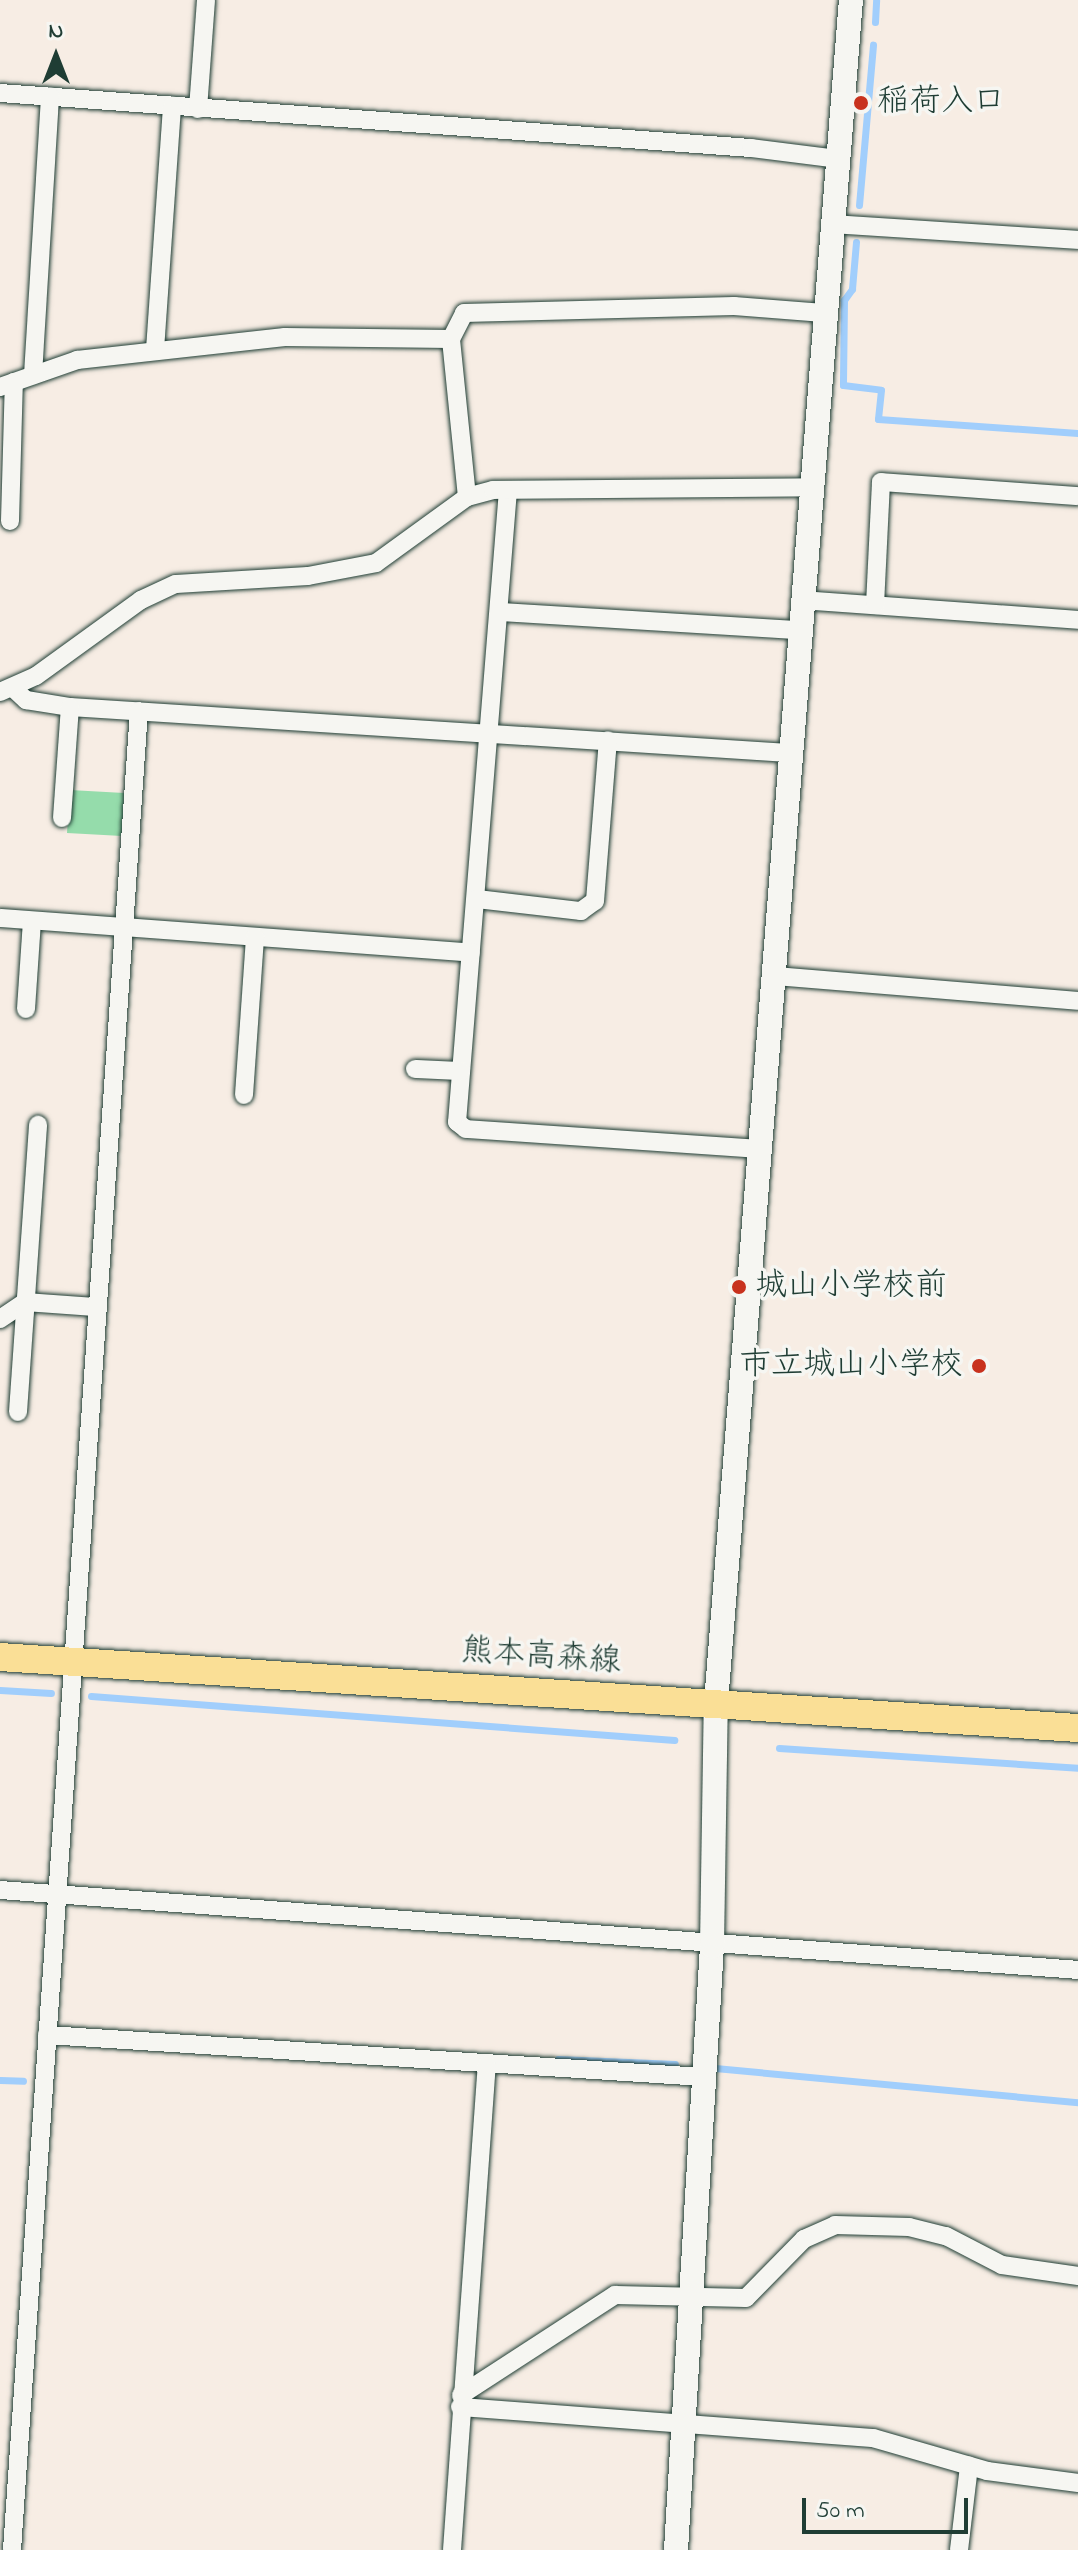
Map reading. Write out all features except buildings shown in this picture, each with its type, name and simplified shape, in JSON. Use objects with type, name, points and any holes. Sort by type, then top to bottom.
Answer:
[{"type":"main road","name":"熊本高森線","points":[[0,1657],[1078,1728]]},
{"type":"street","points":[[198,109],[206,0]]},
{"type":"street","points":[[676,2550],[712,1946],[716,1703],[762,1149],[801,600],[851,0]]},
{"type":"street","points":[[0,93],[751,148],[838,159]]},
{"type":"street","points":[[33,375],[50,97]]},
{"type":"street","points":[[155,350],[172,106]]},
{"type":"street","points":[[833,224],[1078,240]]},
{"type":"street","points":[[467,497],[451,339],[458,316],[475,312],[734,306],[824,313]]},
{"type":"street","points":[[10,521],[7,385],[77,360],[155,350],[285,337],[451,339]]},
{"type":"street","points":[[875,605],[881,482],[1078,496]]},
{"type":"street","points":[[789,753],[70,707],[26,700],[7,690],[141,600],[176,584],[308,576],[376,563],[467,497],[508,490],[812,487]]},
{"type":"street","points":[[508,490],[501,612],[457,1122],[466,1129],[762,1149]]},
{"type":"street","points":[[801,600],[1078,620]]},
{"type":"street","points":[[501,612],[799,630]]},
{"type":"street","points":[[62,818],[70,707]]},
{"type":"street","points":[[12,2550],[74,1663],[95,1307],[139,711]]},
{"type":"street","points":[[477,899],[581,911],[595,901],[608,741]]},
{"type":"street","points":[[0,918],[471,953]]},
{"type":"street","points":[[26,1009],[32,921]]},
{"type":"street","points":[[244,1095],[255,937]]},
{"type":"street","points":[[775,976],[1078,1001]]},
{"type":"street","points":[[415,1069],[461,1071]]},
{"type":"street","points":[[18,1412],[38,1125]]},
{"type":"street","points":[[0,1319],[25,1302],[95,1307]]},
{"type":"street","points":[[0,1890],[712,1946],[1078,1970]]},
{"type":"street","points":[[47,2035],[704,2077]]},
{"type":"street","points":[[452,2550],[487,2064]]},
{"type":"street","points":[[461,2401],[615,2295],[746,2298],[812,2233],[861,2223],[935,2233],[1002,2265],[1078,2276]]},
{"type":"street","points":[[461,2401],[682,2426],[873,2438],[969,2466],[1078,2483]]},
{"type":"street","points":[[959,2550],[969,2466]]},
{"type":"green space","points":[[70,790],[124,793],[122,836],[67,833]]},
{"type":"waterway","points":[[875,22],[876,0]]},
{"type":"waterway","points":[[859,205],[873,45]]},
{"type":"waterway","points":[[856,242],[852,289],[844,300],[843,385],[881,390],[878,419],[1078,433]]},
{"type":"waterway","points":[[0,1690],[51,1693]]},
{"type":"waterway","points":[[91,1696],[674,1740]]},
{"type":"waterway","points":[[779,1748],[1078,1768]]},
{"type":"waterway","points":[[558,2059],[675,2064]]},
{"type":"waterway","points":[[715,2068],[1078,2102]]},
{"type":"waterway","points":[[0,2080],[23,2081]]},
{"type":"place","name":"稲荷入口","points":[[861,103]]},
{"type":"place","name":"城山小学校前","points":[[739,1287]]},
{"type":"place","name":"市立城山小学校","points":[[979,1366]]}]
